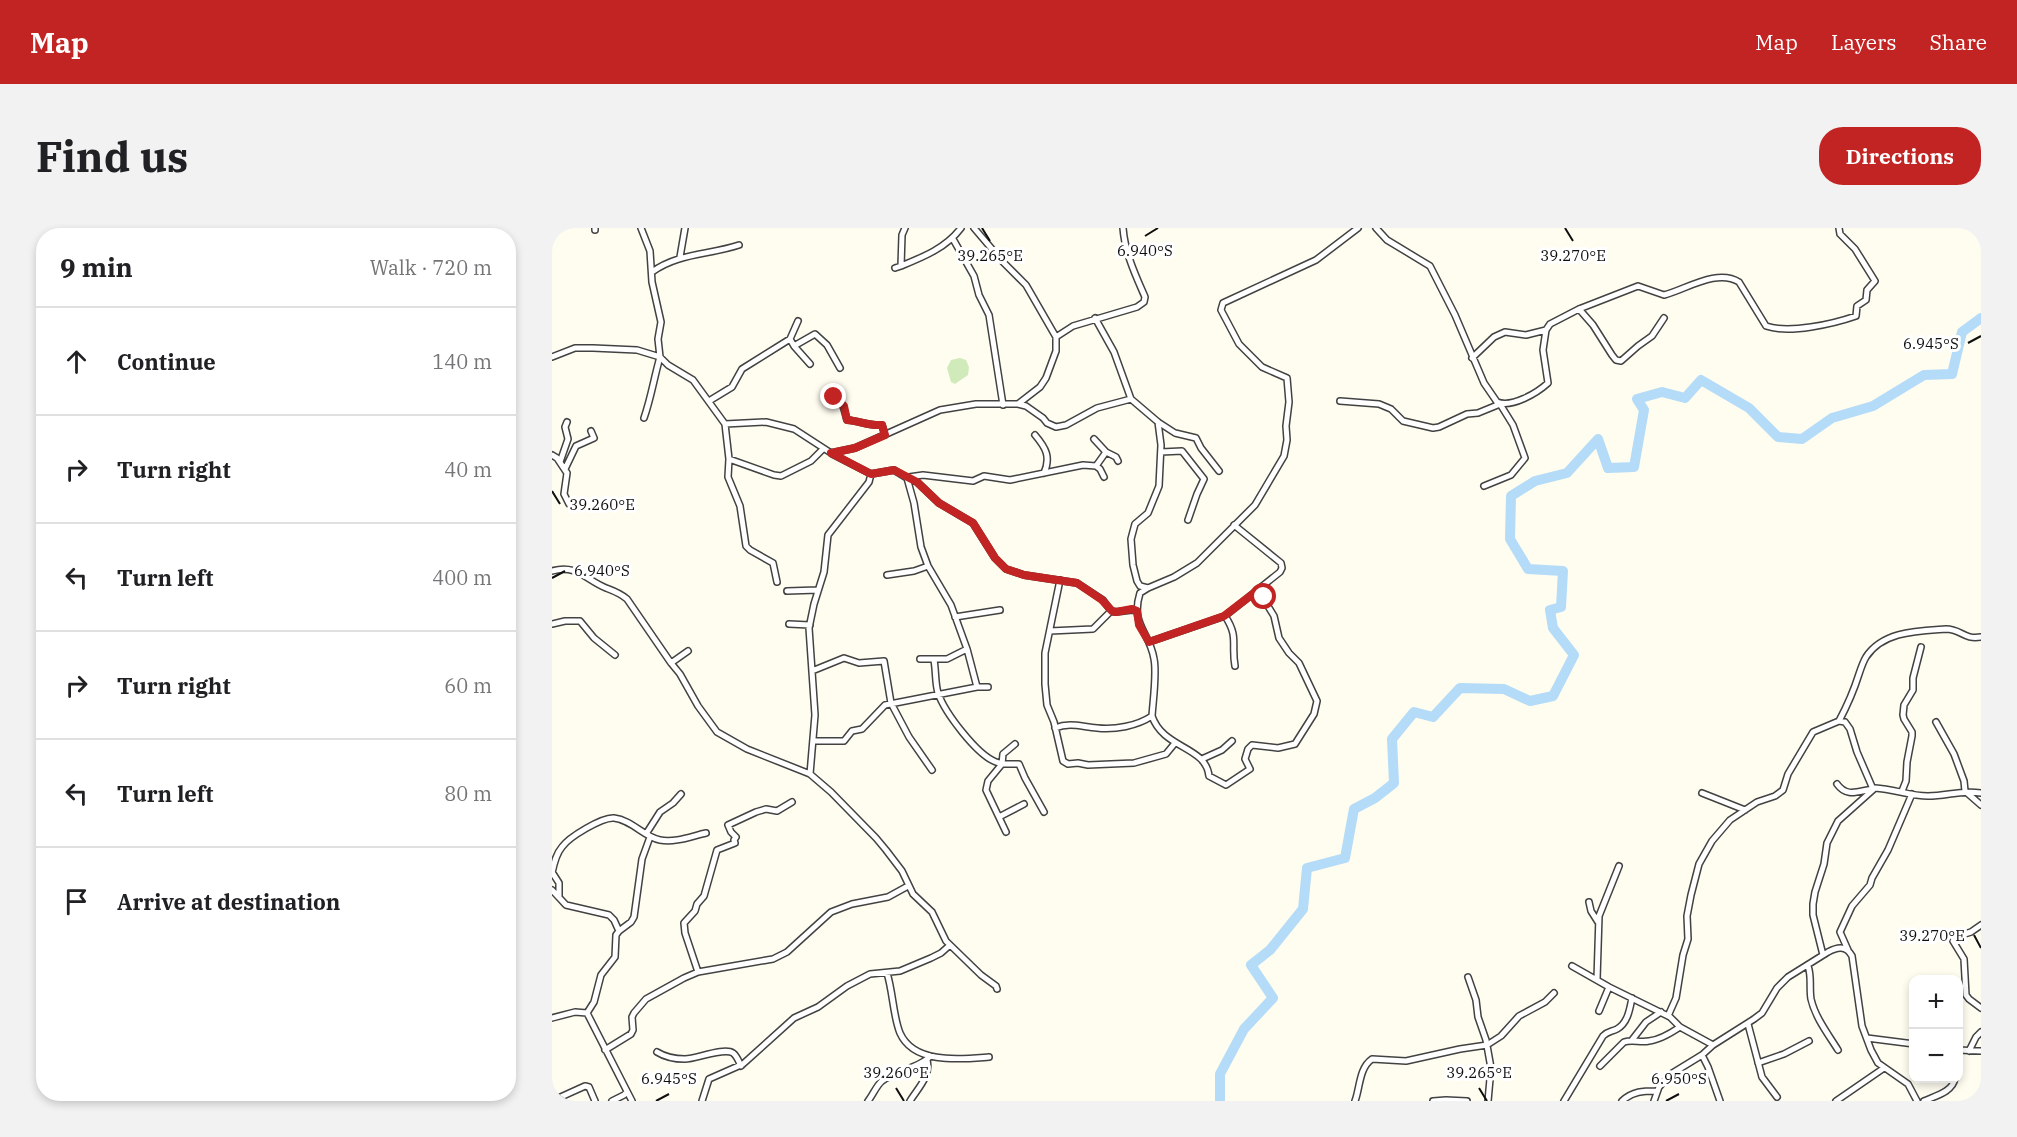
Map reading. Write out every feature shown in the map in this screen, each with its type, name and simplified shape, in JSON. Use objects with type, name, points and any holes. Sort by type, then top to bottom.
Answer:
[{"type":"street","points":[[641,228],[650,251],[653,290],[661,322],[658,339],[660,357],[653,380],[652,397],[644,418]]},
{"type":"street","points":[[680,257],[685,228]]},
{"type":"street","points":[[904,228],[898,267],[925,257],[953,239],[961,228]]},
{"type":"street","points":[[974,228],[1026,285],[1056,337],[1056,351],[1046,378],[1040,387],[1018,404]]},
{"type":"street","points":[[1056,337],[1073,326],[1137,307],[1144,302],[1145,297],[1130,264],[1124,243],[1123,228]]},
{"type":"street","points":[[1258,590],[1274,616],[1279,638],[1303,670],[1315,696],[1316,708],[1295,744],[1284,748],[1252,745],[1245,759],[1250,769],[1226,785],[1209,776],[1208,767],[1202,759],[1189,749],[1175,743],[1158,729],[1152,716],[1155,661],[1149,642],[1139,625],[1137,611],[1140,593],[1187,570],[1202,558],[1255,505],[1281,462],[1287,440],[1289,402],[1287,378],[1262,367],[1239,344],[1221,309],[1223,303],[1316,260],[1358,228]]},
{"type":"street","points":[[1376,228],[1387,240],[1430,266],[1455,315],[1484,383],[1513,424],[1525,458],[1510,476],[1484,486]]},
{"type":"street","points":[[1340,401],[1379,404],[1391,408],[1403,421],[1439,428],[1467,414],[1478,413],[1521,399],[1548,383],[1543,350],[1546,330],[1550,324],[1580,309],[1638,286],[1664,295],[1696,282],[1728,278],[1738,282],[1761,319],[1769,327],[1777,329],[1815,326],[1853,317],[1857,314],[1858,304],[1866,300],[1867,290],[1875,281],[1855,249],[1840,234],[1839,228]]},
{"type":"street","points":[[953,239],[974,276],[979,295],[989,315],[1003,405]]},
{"type":"street","points":[[652,272],[680,257],[739,245]]},
{"type":"street","points":[[1580,309],[1612,356],[1621,361],[1652,336],[1664,318]]},
{"type":"street","points":[[1095,318],[1114,352],[1131,399],[1175,433],[1194,436],[1219,471]]},
{"type":"street","points":[[710,401],[732,387],[742,369],[790,339],[798,321]]},
{"type":"street","points":[[1472,358],[1500,334],[1511,332],[1526,334],[1546,330]]},
{"type":"street","points":[[794,346],[803,343],[815,334],[827,345],[840,368]]},
{"type":"street","points":[[790,339],[810,364]]},
{"type":"street","points":[[552,357],[575,348],[637,350],[660,357],[668,365],[693,380],[725,424],[729,459],[728,477],[740,506],[746,546],[773,563],[777,582]]},
{"type":"street","points":[[834,397],[844,406],[847,420],[872,426],[882,425],[885,435]]},
{"type":"street","points":[[831,453],[855,448],[940,410],[959,405],[1018,404],[1026,406],[1047,423],[1056,427],[1066,425],[1097,408],[1131,399]]},
{"type":"street","points":[[560,462],[568,439],[564,427],[567,422]]},
{"type":"street","points":[[725,424],[766,422],[788,427],[823,449],[871,474],[894,470],[917,482],[939,503],[973,523],[995,558],[1006,569],[1024,575],[1080,585],[1102,600],[1112,611],[1132,609],[1137,611]]},
{"type":"street","points":[[1148,588],[1140,586],[1137,581],[1131,539],[1135,524],[1148,513],[1159,486],[1161,452],[1158,422]]},
{"type":"street","points":[[565,469],[576,446],[594,438],[591,431]]},
{"type":"street","points":[[1035,435],[1048,456],[1048,464],[1044,473]]},
{"type":"street","points":[[1094,439],[1118,461]]},
{"type":"street","points":[[729,459],[781,476],[811,461],[823,449]]},
{"type":"street","points":[[1161,452],[1182,451],[1204,479],[1188,520]]},
{"type":"street","points":[[1096,466],[1106,452]]},
{"type":"street","points":[[552,455],[565,469],[567,480],[564,494],[569,504]]},
{"type":"street","points":[[907,478],[923,475],[973,481],[984,476],[1010,480],[1083,465],[1096,466],[1101,469],[1104,477]]},
{"type":"street","points":[[810,774],[815,715],[809,638],[810,625],[824,572],[826,542],[828,535],[869,482],[871,474]]},
{"type":"street","points":[[907,478],[914,503],[919,537],[928,566],[951,605],[967,649],[977,687]]},
{"type":"street","points":[[1149,642],[1224,616],[1280,572],[1281,564],[1234,525]]},
{"type":"street","points":[[887,575],[914,571],[928,566]]},
{"type":"street","points":[[552,571],[568,570],[582,573],[602,586],[619,592],[627,599],[643,619],[703,713],[720,735],[747,749],[810,774],[831,792],[876,838],[902,871],[908,886],[918,900],[932,912],[946,941],[997,989]]},
{"type":"street","points":[[1060,580],[1045,653],[1045,684],[1047,705],[1065,763],[1090,765],[1134,763],[1166,754],[1175,743]]},
{"type":"street","points":[[787,591],[818,590]]},
{"type":"street","points":[[955,617],[1000,610]]},
{"type":"street","points":[[1050,631],[1090,631],[1112,611]]},
{"type":"street","points":[[1224,616],[1234,633],[1235,666]]},
{"type":"street","points":[[552,624],[580,621],[594,638],[615,655]]},
{"type":"street","points":[[789,624],[810,625]]},
{"type":"street","points":[[1668,1016],[1676,998],[1688,939],[1687,916],[1699,864],[1712,841],[1730,820],[1757,802],[1775,796],[1783,790],[1788,774],[1813,732],[1839,721],[1851,697],[1863,662],[1878,643],[1903,633],[1950,629],[1971,639],[1981,637]]},
{"type":"street","points":[[1902,790],[1906,781],[1907,757],[1912,742],[1912,732],[1904,719],[1904,705],[1913,690],[1913,678],[1921,646]]},
{"type":"street","points":[[920,659],[956,657],[967,649]]},
{"type":"street","points":[[671,663],[688,651]]},
{"type":"street","points":[[812,671],[844,658],[856,662],[884,661],[891,703],[909,737],[932,770]]},
{"type":"street","points":[[934,660],[939,695],[950,714],[975,746],[987,757],[1002,764],[1019,764],[1044,812]]},
{"type":"street","points":[[813,741],[844,741],[852,731],[862,729],[884,706],[891,703],[988,687]]},
{"type":"street","points":[[1055,728],[1072,724],[1113,728],[1141,723],[1152,716]]},
{"type":"street","points":[[1839,721],[1845,723],[1850,729],[1857,753],[1874,789]]},
{"type":"street","points":[[1936,722],[1954,754],[1964,781],[1965,791],[1981,805]]},
{"type":"street","points":[[1202,759],[1222,750],[1232,741]]},
{"type":"street","points":[[1006,832],[986,790],[986,785],[1002,764],[1005,751],[1015,744]]},
{"type":"street","points":[[1837,784],[1842,791],[1848,793],[1874,789],[1902,790],[1912,794],[1938,796],[1965,791],[1981,793]]},
{"type":"street","points":[[1823,955],[1814,915],[1814,904],[1827,843],[1838,821],[1874,789]]},
{"type":"street","points":[[1702,793],[1745,810]]},
{"type":"street","points":[[587,1013],[594,1002],[600,975],[615,957],[616,935],[634,917],[642,859],[648,835],[660,812],[681,794]]},
{"type":"street","points":[[1912,794],[1870,885],[1852,906],[1840,932],[1853,960],[1862,1026],[1878,1063],[1908,1084],[1917,1101]]},
{"type":"street","points":[[698,972],[684,923],[704,896],[717,850],[735,843],[736,837],[728,825],[766,808],[777,810],[792,802]]},
{"type":"street","points":[[999,817],[1024,804]]},
{"type":"street","points":[[559,896],[559,883],[552,872],[557,854],[564,844],[600,821],[614,818],[627,822],[648,835],[664,841],[706,833]]},
{"type":"street","points":[[1597,979],[1598,922],[1619,866]]},
{"type":"street","points":[[605,1050],[631,1034],[632,1017],[646,999],[684,978],[698,972],[773,959],[787,952],[831,912],[852,904],[888,897],[908,886]]},
{"type":"street","points":[[552,890],[565,904],[609,915],[619,931]]},
{"type":"street","points":[[1589,902],[1590,911],[1598,922]]},
{"type":"street","points":[[1981,925],[1971,932],[1955,937],[1953,941],[1964,959],[1966,995],[1981,1008]]},
{"type":"street","points":[[702,1101],[709,1079],[741,1066],[800,1014],[818,1007],[847,986],[870,974],[900,971],[932,958],[950,945]]},
{"type":"street","points":[[1654,1101],[1657,1091],[1671,1074],[1748,1024],[1762,1012],[1777,988],[1788,977],[1834,948],[1848,950]]},
{"type":"street","points":[[1572,966],[1661,1012],[1680,1027],[1713,1045]]},
{"type":"street","points":[[1808,966],[1814,1008],[1838,1050]]},
{"type":"street","points":[[887,973],[900,1033],[910,1046],[928,1058]]},
{"type":"street","points":[[1468,977],[1491,1068],[1488,1101]]},
{"type":"street","points":[[1599,1011],[1609,987]]},
{"type":"street","points":[[1355,1101],[1362,1072],[1367,1062],[1372,1059],[1406,1061],[1487,1045],[1501,1036],[1519,1016],[1545,1002],[1554,993]]},
{"type":"street","points":[[1564,1101],[1603,1036],[1620,1027],[1628,1016],[1632,998]]},
{"type":"street","points":[[552,1018],[575,1012],[587,1013]]},
{"type":"street","points":[[1632,1040],[1652,1016],[1661,1012]]},
{"type":"street","points":[[587,1013],[632,1101]]},
{"type":"street","points":[[1748,1024],[1765,1084],[1777,1097]]},
{"type":"street","points":[[1600,1066],[1624,1042],[1649,1041],[1667,1035],[1680,1027]]},
{"type":"street","points":[[1970,1051],[1976,1037],[1981,1032]]},
{"type":"street","points":[[1867,1038],[1909,1043]]},
{"type":"street","points":[[1758,1063],[1784,1054],[1809,1041]]},
{"type":"street","points":[[1963,1051],[1981,1051]]},
{"type":"street","points":[[657,1052],[666,1057],[685,1059],[728,1052],[738,1058],[741,1066]]},
{"type":"street","points":[[1702,1054],[1720,1101]]},
{"type":"street","points":[[868,1101],[884,1079],[928,1058],[989,1057]]},
{"type":"street","points":[[910,1101],[926,1078],[928,1058]]},
{"type":"street","points":[[1836,1101],[1884,1068]]},
{"type":"street","points":[[1924,1101],[1950,1088],[1954,1083]]},
{"type":"street","points":[[552,1101],[572,1094],[585,1086],[589,1087],[595,1101]]},
{"type":"street","points":[[1622,1101],[1640,1091],[1657,1091]]},
{"type":"street","points":[[612,1101],[627,1092]]},
{"type":"street","points":[[1432,1101],[1467,1101]]},
{"type":"green space","points":[[960,358],[966,360],[969,367],[968,375],[955,384],[951,382],[947,368],[951,360]]},
{"type":"waterway","points":[[1220,1101],[1220,1074],[1244,1029],[1273,998],[1251,965],[1270,950],[1303,909],[1307,868],[1345,858],[1354,809],[1375,798],[1394,783],[1392,739],[1414,712],[1433,717],[1460,688],[1504,689],[1530,701],[1553,696],[1574,655],[1553,628],[1550,610],[1561,607],[1563,571],[1528,569],[1510,539],[1511,496],[1535,481],[1567,473],[1598,439],[1608,468],[1634,467],[1644,410],[1637,399],[1662,392],[1685,398],[1701,380],[1749,408],[1778,437],[1802,439],[1832,418],[1873,406],[1924,375],[1952,374],[1962,332],[1981,318]]},
{"type":"route","points":[[834,397],[838,398],[844,406],[847,420],[872,426],[882,425],[885,435],[855,448],[831,453],[871,474],[894,470],[917,482],[939,503],[973,523],[995,558],[1006,569],[1024,575],[1077,583],[1102,600],[1112,611],[1122,612],[1132,609],[1137,611],[1139,625],[1149,642],[1224,616],[1258,590],[1264,597]]}]
